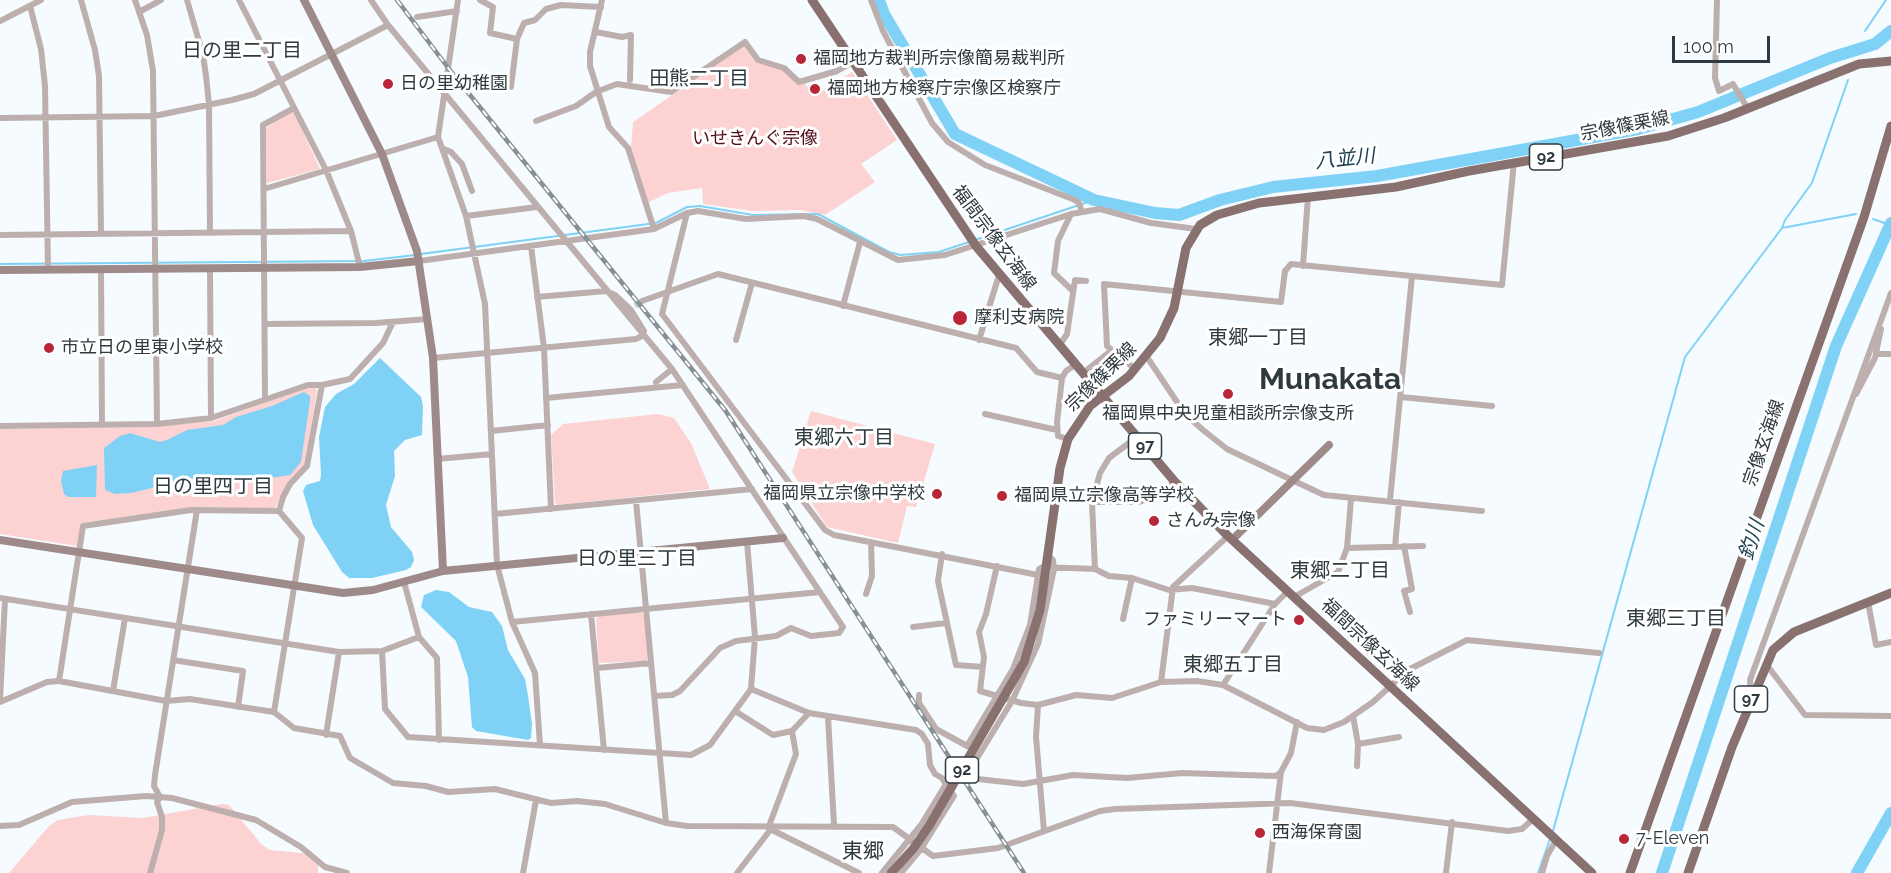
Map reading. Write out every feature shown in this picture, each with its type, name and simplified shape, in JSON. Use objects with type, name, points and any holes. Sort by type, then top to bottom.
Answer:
[{"type":"main road","name":"福間宗像玄海線","points":[[812,0],[976,246],[1175,482],[1230,538],[1592,873]]},
{"type":"main road","name":"宗像篠栗線","points":[[891,873],[914,849],[929,826],[1024,662],[1050,568],[1048,555],[1056,490],[1068,439],[1078,421],[1102,396],[1136,369],[1147,357],[1166,328],[1178,292],[1186,248],[1196,229],[1211,218],[1246,206],[1308,196],[1396,187],[1514,162],[1668,135],[1859,64],[1891,61]]},
{"type":"main road","name":"宗像玄海線","points":[[1630,873],[1864,218],[1891,126]]},
{"type":"main road","name":"97","points":[[1688,873],[1732,747],[1766,664],[1778,644],[1794,632],[1891,593]]},
{"type":"street","points":[[0,21],[41,0]]},
{"type":"street","points":[[81,0],[95,50],[100,117],[101,233]]},
{"type":"street","points":[[135,0],[153,71],[157,424]]},
{"type":"street","points":[[139,12],[161,0]]},
{"type":"street","points":[[187,0],[203,55],[209,104],[210,233]]},
{"type":"street","points":[[239,0],[326,170],[351,231],[359,263]]},
{"type":"street","points":[[304,0],[382,154],[418,257],[432,358],[443,572]]},
{"type":"street","points":[[371,0],[388,25],[444,94],[672,369],[843,627],[839,633],[811,636],[791,628],[776,636],[755,637],[720,648],[680,691],[672,695],[655,696]]},
{"type":"street","points":[[458,0],[438,137],[466,216],[475,249],[485,304],[497,565],[512,622],[535,673],[540,745]]},
{"type":"street","points":[[480,0],[493,7],[490,33],[517,39]]},
{"type":"street","points":[[870,0],[883,31],[932,123],[948,142],[985,165],[1075,200],[1079,203],[1082,212]]},
{"type":"street","points":[[1717,0],[1715,78],[1719,90],[1733,84],[1747,107]]},
{"type":"street","points":[[511,87],[517,39],[524,22],[535,20],[546,9],[574,4],[602,3],[590,52],[590,66],[609,127],[628,148],[654,230]]},
{"type":"street","points":[[30,6],[41,49],[46,117],[48,270]]},
{"type":"street","points":[[417,17],[457,11]]},
{"type":"street","points":[[0,118],[154,116],[254,94],[388,25]]},
{"type":"street","points":[[596,32],[622,37],[631,34],[630,80]]},
{"type":"street","points":[[536,121],[576,106],[597,92],[617,84],[671,92],[745,42],[758,60],[784,68],[799,82],[837,71],[853,62]]},
{"type":"street","points":[[265,399],[263,125],[294,108]]},
{"type":"street","points":[[264,189],[438,137]]},
{"type":"street","points":[[444,149],[451,152],[462,164],[472,191]]},
{"type":"street","points":[[1136,369],[1107,346],[1104,284],[1281,302],[1285,271],[1291,264],[1502,285],[1514,162]]},
{"type":"street","points":[[1303,266],[1308,196]]},
{"type":"street","points":[[466,216],[537,207]]},
{"type":"street","points":[[0,270],[265,268],[359,263],[475,249],[531,246],[562,237],[654,230],[687,213],[698,211],[746,219],[804,216],[817,219],[898,260],[945,255],[1071,214],[1100,209],[1151,223],[1196,229]]},
{"type":"street","points":[[687,213],[662,314],[825,530],[834,535],[942,554],[1038,575]]},
{"type":"street","points":[[1071,214],[1058,242],[1054,273],[1073,291]]},
{"type":"street","points":[[0,235],[351,231]]},
{"type":"street","points":[[843,306],[860,242]]},
{"type":"street","points":[[531,246],[544,348],[551,508]]},
{"type":"street","points":[[210,269],[211,418]]},
{"type":"street","points":[[101,270],[102,425]]},
{"type":"street","points":[[642,301],[718,274],[1016,348],[1037,372],[1062,378]]},
{"type":"street","points":[[980,340],[999,275]]},
{"type":"street","points":[[1390,500],[1412,276]]},
{"type":"street","points":[[1059,346],[1067,334],[1075,280],[1086,281]]},
{"type":"street","points":[[736,340],[752,283]]},
{"type":"street","points":[[537,297],[606,291],[633,308],[645,332],[644,335]]},
{"type":"street","points":[[1751,699],[1750,680],[1891,293]]},
{"type":"street","points":[[1851,399],[1859,389],[1876,354],[1882,316]]},
{"type":"street","points":[[265,324],[393,322],[428,319]]},
{"type":"street","points":[[0,426],[157,424],[211,418],[308,385],[322,386],[350,379],[383,343],[393,322]]},
{"type":"street","points":[[739,331],[747,333]]},
{"type":"street","points":[[432,358],[636,339],[644,335]]},
{"type":"street","points":[[1083,373],[1112,350]]},
{"type":"street","points":[[1876,354],[1891,354]]},
{"type":"street","points":[[1147,357],[1185,414],[1227,449],[1324,495],[1482,511]]},
{"type":"street","points":[[1068,439],[1058,436],[1057,430],[1062,378],[1066,371],[1075,365]]},
{"type":"street","points":[[656,382],[672,369]]},
{"type":"street","points":[[546,398],[683,385]]},
{"type":"street","points":[[279,511],[283,496],[290,484],[307,466],[322,386]]},
{"type":"street","points":[[1401,397],[1492,406]]},
{"type":"street","points":[[985,414],[1057,430]]},
{"type":"street","points":[[491,431],[548,425]]},
{"type":"street","points":[[1095,569],[1092,502],[1103,465],[1137,437]]},
{"type":"street","points":[[1161,682],[1172,590],[1187,572],[1230,538],[1329,445]]},
{"type":"street","points":[[437,459],[492,454]]},
{"type":"street","points":[[1056,490],[1092,502],[1139,502],[1158,495],[1175,482]]},
{"type":"street","points":[[495,514],[752,489]]},
{"type":"street","points":[[1223,685],[1275,604],[1338,572],[1347,548],[1351,499]]},
{"type":"street","points":[[636,501],[666,823]]},
{"type":"street","points":[[1395,547],[1399,502]]},
{"type":"street","points":[[160,798],[154,786],[155,775],[197,510]]},
{"type":"street","points":[[59,681],[84,526],[197,510],[279,511],[302,538],[274,712]]},
{"type":"street","points":[[0,540],[343,593],[373,590],[443,572],[497,565],[783,538]]},
{"type":"street","points":[[382,651],[385,710],[408,737],[691,755],[710,746],[751,689],[755,637],[747,542]]},
{"type":"street","points":[[866,594],[872,576],[871,542]]},
{"type":"street","points":[[1404,546],[1412,589],[1404,591],[1410,612]]},
{"type":"street","points":[[1347,548],[1423,546]]},
{"type":"street","points":[[942,554],[938,581],[956,665],[983,667]]},
{"type":"street","points":[[997,566],[986,614],[979,632],[984,646],[980,691],[1012,701],[1038,705],[1076,695],[1120,697],[1161,682],[1197,681],[1223,685],[1314,730],[1324,730],[1353,716],[1408,670],[1467,640],[1599,653]]},
{"type":"street","points":[[968,747],[1013,669],[1030,625],[1039,569],[1071,567],[1095,569],[1109,576],[1132,579],[1172,590],[1192,588],[1275,604]]},
{"type":"street","points":[[1050,568],[1038,644],[1012,701],[971,768],[971,773],[978,779],[1040,783],[1073,776],[1127,778],[1182,773],[1276,776],[1281,772],[1291,753],[1297,722]]},
{"type":"street","points":[[1123,619],[1132,579]]},
{"type":"street","points":[[404,582],[419,637],[437,658],[439,740]]},
{"type":"street","points":[[512,622],[820,592]]},
{"type":"street","points":[[419,637],[382,651],[339,652],[3,598],[0,701],[47,682],[59,681],[166,701],[190,699],[274,712],[294,728],[340,736],[350,758],[393,783],[426,786],[448,792],[495,789],[552,803],[577,801],[605,804],[666,823],[769,828],[834,825],[893,827],[921,849],[933,855],[998,848],[1100,811],[1115,809],[1279,803],[1516,831],[1533,819]]},
{"type":"street","points":[[1868,602],[1876,645],[1891,642]]},
{"type":"street","points":[[591,614],[604,750]]},
{"type":"street","points":[[113,691],[125,618]]},
{"type":"street","points":[[913,627],[946,623]]},
{"type":"street","points":[[326,735],[339,652]]},
{"type":"street","points":[[172,660],[243,671],[238,707]]},
{"type":"street","points":[[597,668],[651,663]]},
{"type":"street","points":[[1766,664],[1805,715],[1891,716]]},
{"type":"street","points":[[751,689],[809,713],[916,730],[928,744],[930,765],[954,796],[921,849],[901,873]]},
{"type":"street","points":[[919,695],[919,703],[936,729],[980,754]]},
{"type":"street","points":[[1038,705],[1036,737],[1044,831]]},
{"type":"street","points":[[735,711],[773,735],[792,731],[809,713]]},
{"type":"street","points":[[1353,716],[1359,744],[1357,766]]},
{"type":"street","points":[[828,717],[834,825]]},
{"type":"street","points":[[737,873],[769,828],[796,754],[792,731]]},
{"type":"street","points":[[1359,744],[1399,737]]},
{"type":"street","points":[[1269,873],[1281,772]]},
{"type":"street","points":[[882,873],[910,840],[946,784]]},
{"type":"street","points":[[150,873],[162,830],[162,818],[157,802],[160,798]]},
{"type":"street","points":[[0,826],[19,825],[72,802],[160,798],[256,820],[301,847],[325,870],[347,873]]},
{"type":"street","points":[[523,873],[536,800]]},
{"type":"street","points":[[1446,873],[1452,822]]},
{"type":"street","points":[[769,828],[859,873]]},
{"type":"street","points":[[1542,873],[1553,837]]},
{"type":"green space","name":"いせきんぐ宗像","points":[[745,45],[756,61],[785,71],[801,85],[805,83],[813,97],[852,72],[897,140],[861,164],[875,182],[825,215],[800,210],[753,211],[703,204],[702,188],[668,193],[647,203],[631,148],[633,122]]},
{"type":"green space","points":[[291,112],[295,114],[320,169],[267,183],[266,128]]},
{"type":"green space","points":[[308,387],[315,387],[317,391],[305,466],[280,497],[275,509],[199,507],[81,523],[77,546],[0,534],[0,429],[148,427],[214,421]]},
{"type":"green space","points":[[811,411],[935,444],[916,507],[907,506],[898,543],[827,527],[792,472]]},
{"type":"green space","points":[[658,414],[674,418],[691,443],[710,489],[557,505],[551,435],[563,424]]},
{"type":"green space","points":[[641,612],[644,615],[648,658],[646,661],[599,663],[596,619],[598,616]]},
{"type":"green space","points":[[222,804],[229,805],[262,845],[270,850],[311,854],[318,863],[318,873],[9,873],[49,826],[58,820],[89,815],[143,818]]},
{"type":"water","points":[[380,358],[421,397],[423,406],[422,435],[405,440],[394,451],[395,476],[386,505],[391,527],[412,552],[414,560],[411,567],[406,570],[372,578],[349,578],[342,572],[313,525],[303,491],[306,485],[320,481],[319,437],[325,407],[336,394],[354,384]]},
{"type":"water","points":[[304,392],[310,396],[310,401],[301,462],[290,475],[271,478],[194,478],[131,493],[115,494],[105,490],[104,448],[120,436],[130,433],[160,442],[187,430],[223,425],[236,417],[272,406]]},
{"type":"water","points":[[97,465],[96,497],[68,497],[64,494],[61,481],[63,471]]},
{"type":"water","points":[[436,590],[449,592],[469,607],[492,612],[502,626],[508,650],[525,679],[532,724],[531,738],[528,740],[476,731],[472,727],[468,677],[456,641],[421,607],[424,595]]},
{"type":"waterway","name":"八並川","points":[[879,0],[884,14],[955,134],[1094,200],[1155,213],[1179,215],[1220,200],[1273,187],[1377,176],[1638,129],[1698,112],[1830,58],[1875,44],[1891,31]]},
{"type":"waterway","points":[[1865,31],[1886,0]]},
{"type":"waterway","points":[[1553,831],[1685,357],[1782,228],[1785,220],[1812,183],[1848,80]]},
{"type":"waterway","points":[[975,240],[1094,200]]},
{"type":"waterway","points":[[421,254],[656,223],[687,207],[700,206],[753,215],[818,214],[889,252],[900,255],[939,252],[969,242]]},
{"type":"waterway","points":[[1782,228],[1856,214]]},
{"type":"waterway","points":[[1873,219],[1890,225]]},
{"type":"waterway","name":"釣川","points":[[1662,873],[1836,346],[1891,223]]},
{"type":"waterway","points":[[0,264],[364,261],[415,255]]},
{"type":"waterway","points":[[1857,873],[1891,813]]},
{"type":"waterway","points":[[1538,873],[1550,839]]},
{"type":"tunnel","points":[[635,306],[642,301]]},
{"type":"railway","points":[[397,0],[449,69],[725,410],[1024,873]]},
{"type":"place","name":"福岡地方裁判所宗像簡易裁判所","points":[[801,59]]},
{"type":"place","name":"日の里幼稚園","points":[[388,84]]},
{"type":"place","name":"福岡地方検察庁宗像区検察庁","points":[[815,89]]},
{"type":"place","name":"摩利支病院","points":[[960,318]]},
{"type":"place","name":"市立日の里東小学校","points":[[49,348]]},
{"type":"place","name":"福岡県中央児童相談所宗像支所","points":[[1228,394]]},
{"type":"place","name":"福岡県立宗像中学校","points":[[937,494]]},
{"type":"place","name":"福岡県立宗像高等学校","points":[[1002,496]]},
{"type":"place","name":"さんみ宗像","points":[[1154,521]]},
{"type":"place","name":"ファミリーマート","points":[[1299,620]]},
{"type":"place","name":"西海保育園","points":[[1260,833]]},
{"type":"place","name":"7-Eleven","points":[[1624,839]]},
{"type":"district","name":"日の里二丁目","points":[[242,51]]},
{"type":"district","name":"田熊二丁目","points":[[699,79]]},
{"type":"district","name":"東郷一丁目","points":[[1258,338]]},
{"type":"district","name":"Munakata","points":[[1330,380]]},
{"type":"district","name":"東郷六丁目","points":[[844,438]]},
{"type":"district","name":"日の里四丁目","points":[[213,487]]},
{"type":"district","name":"日の里三丁目","points":[[637,559]]},
{"type":"district","name":"東郷二丁目","points":[[1340,571]]},
{"type":"district","name":"東郷三丁目","points":[[1676,619]]},
{"type":"district","name":"東郷五丁目","points":[[1233,665]]},
{"type":"district","name":"東郷","points":[[863,852]]}]
